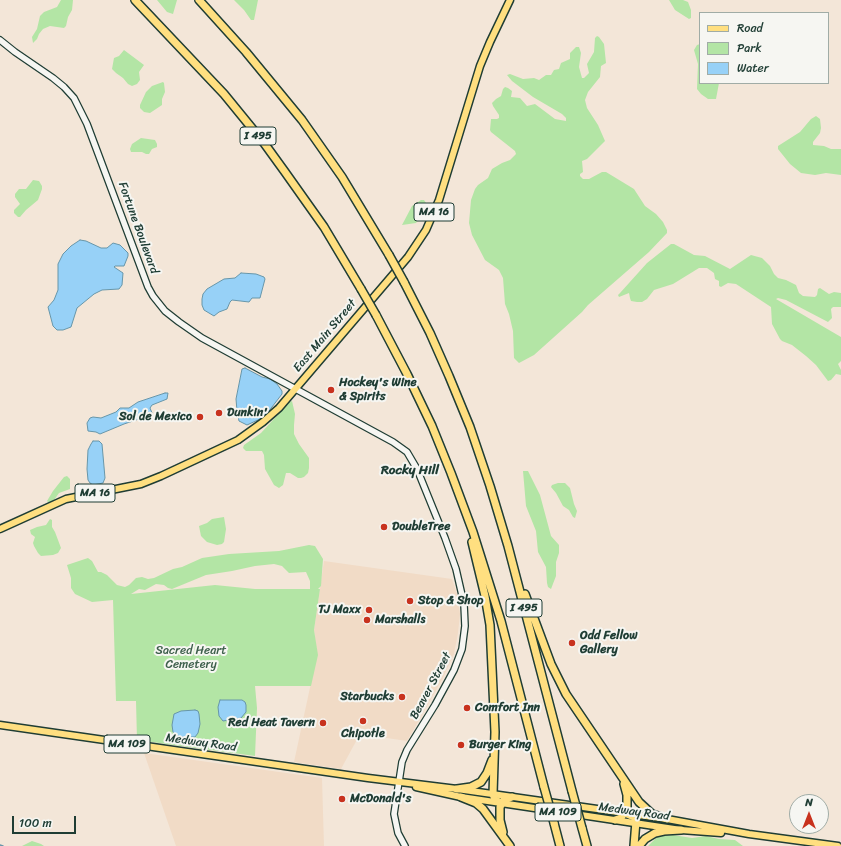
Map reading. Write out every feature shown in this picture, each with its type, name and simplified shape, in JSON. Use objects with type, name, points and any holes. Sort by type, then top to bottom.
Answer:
[{"type":"highway","name":"I 495","points":[[135,0],[169,34],[224,94],[264,143],[324,227],[376,315],[407,374],[440,444],[463,502],[483,561],[501,621],[560,846]]},
{"type":"highway","name":"I 495","points":[[199,0],[246,52],[302,120],[342,177],[404,282],[436,348],[462,406],[490,486],[508,546],[587,846]]},
{"type":"highway","points":[[463,502],[490,624],[495,740],[493,794],[495,800],[501,804]]},
{"type":"highway","points":[[508,546],[540,636],[557,678],[566,694],[644,808],[655,815],[667,819]]},
{"type":"highway","points":[[457,789],[474,786],[485,778],[492,760],[495,740]]},
{"type":"highway","points":[[615,820],[621,818],[625,813],[627,805],[627,795],[619,772]]},
{"type":"highway","points":[[509,845],[500,823],[499,809],[505,800],[512,797]]},
{"type":"highway","points":[[461,798],[476,803],[483,809],[509,845]]},
{"type":"highway","points":[[625,813],[635,818],[636,824],[634,846]]},
{"type":"highway","points":[[639,846],[647,837],[655,833],[681,830]]},
{"type":"main road","name":"East Main Street","points":[[0,529],[66,499],[141,484],[238,440],[280,408],[295,388],[408,257],[426,230],[436,208],[486,52],[510,0]]},
{"type":"main road","name":"Fortune Boulevard","points":[[0,40],[53,78],[74,98],[87,124],[148,287],[158,303],[171,316],[192,332],[295,388]]},
{"type":"main road","name":"Beaver Street","points":[[295,388],[387,438],[408,454],[417,469],[428,494],[445,538],[462,591],[465,626],[460,655],[445,687],[405,754],[402,762],[394,808],[394,820],[404,846]]},
{"type":"main road","name":"Medway Road","points":[[0,725],[667,819],[749,834],[838,846]]},
{"type":"main road","name":"Medway Road","points":[[398,782],[461,798],[501,804],[681,830],[749,834]]},
{"type":"shaded area","points":[[324,561],[452,579],[457,594],[460,614],[454,654],[442,680],[407,741],[360,734],[341,769],[294,762],[317,655],[314,630]]},
{"type":"shaded area","points":[[144,753],[322,778],[324,846],[176,846]]},
{"type":"green space","points":[[61,0],[73,0],[72,10],[68,17],[66,26],[64,28],[50,26],[43,29],[33,43],[32,37],[37,29],[40,16],[44,12],[57,7]]},
{"type":"green space","points":[[157,0],[177,0],[173,14],[167,12]]},
{"type":"green space","points":[[234,0],[258,0],[254,20],[251,20]]},
{"type":"green space","points":[[669,0],[683,0],[688,2],[691,10],[691,18],[689,19],[675,10]]},
{"type":"green space","points":[[597,36],[604,44],[606,63],[601,66],[600,77],[588,92],[585,100],[587,108],[598,125],[605,141],[587,159],[582,161],[583,172],[580,176],[583,179],[589,179],[602,172],[606,172],[634,189],[645,206],[656,214],[663,222],[667,233],[649,252],[588,305],[534,355],[519,363],[514,358],[513,331],[505,304],[503,278],[499,270],[485,260],[472,235],[469,223],[471,200],[475,189],[488,178],[492,169],[510,160],[516,154],[515,151],[490,130],[491,119],[499,118],[499,115],[492,103],[501,96],[505,87],[512,91],[511,97],[520,98],[527,106],[535,104],[555,119],[566,121],[566,118],[562,114],[533,97],[512,81],[507,75],[510,74],[523,79],[534,78],[539,80],[546,75],[551,75],[554,70],[559,69],[561,63],[570,59],[570,53],[576,47],[579,47],[581,53],[579,67],[582,78],[584,78],[589,73],[587,64],[594,52],[595,38]]},
{"type":"green space","points":[[699,44],[699,84],[719,84],[716,99],[708,99],[697,89],[698,64],[694,50]]},
{"type":"green space","points":[[124,50],[144,65],[139,72],[140,80],[137,84],[132,86],[112,69],[114,58],[119,56]]},
{"type":"green space","points":[[163,82],[165,92],[162,99],[162,105],[150,113],[144,112],[140,108],[140,105],[146,92],[152,86]]},
{"type":"green space","points":[[816,116],[820,119],[821,128],[820,133],[813,142],[813,145],[824,146],[831,149],[841,149],[841,175],[826,173],[815,175],[801,173],[790,164],[778,149],[778,146],[800,132],[811,119]]},
{"type":"green space","points":[[141,138],[155,140],[157,147],[152,149],[149,154],[142,152],[131,152],[130,149],[132,144]]},
{"type":"green space","points":[[33,180],[39,181],[42,186],[38,200],[20,217],[18,217],[14,213],[14,210],[20,204],[15,197],[15,194],[19,189],[26,189]]},
{"type":"green space","points":[[421,200],[424,200],[426,203],[429,216],[428,218],[421,216],[416,223],[402,225],[412,206]]},
{"type":"green space","points":[[671,244],[674,244],[694,255],[705,256],[730,269],[751,255],[762,258],[770,266],[778,278],[796,285],[799,293],[803,296],[815,297],[818,289],[820,288],[829,294],[834,292],[841,293],[841,307],[833,307],[831,309],[832,318],[828,322],[786,300],[776,299],[841,337],[841,361],[838,364],[841,370],[841,375],[836,374],[831,380],[828,381],[816,365],[806,356],[792,345],[780,339],[772,324],[771,307],[736,284],[728,283],[721,287],[719,286],[719,281],[715,279],[714,273],[707,268],[699,268],[673,284],[654,290],[647,299],[642,302],[631,301],[629,293],[619,297],[618,295],[647,263]]},
{"type":"green space","points":[[292,401],[295,414],[294,434],[309,458],[309,468],[308,473],[301,478],[298,478],[290,473],[286,473],[283,485],[279,488],[274,485],[265,469],[264,455],[262,451],[246,451],[243,448],[244,445],[261,433],[286,404]]},
{"type":"green space","points":[[523,471],[528,471],[540,495],[551,536],[559,545],[559,553],[556,562],[556,576],[551,589],[548,587],[547,583],[546,567],[538,552],[536,531],[526,506]]},
{"type":"green space","points":[[67,476],[70,479],[70,489],[59,493],[52,503],[49,503],[47,501],[53,491],[64,477]]},
{"type":"green space","points":[[565,483],[570,488],[577,511],[575,518],[569,510],[563,506],[551,487],[552,485]]},
{"type":"green space","points":[[224,517],[226,529],[224,542],[217,545],[207,542],[201,536],[199,526],[212,519]]},
{"type":"green space","points":[[50,519],[52,520],[52,527],[61,548],[58,553],[53,555],[41,556],[34,546],[33,543],[35,537],[31,534],[30,530],[46,525]]},
{"type":"green space","name":"Sacred Heart Cemetery","points":[[309,545],[315,546],[323,559],[321,586],[318,589],[320,589],[314,630],[318,655],[311,686],[255,686],[257,708],[255,756],[137,740],[136,701],[116,701],[113,600],[92,602],[75,594],[71,588],[71,578],[67,565],[88,558],[92,561],[98,572],[107,575],[117,585],[125,587],[136,578],[154,578],[202,558],[229,554],[279,551]],"holes":[[[274,564],[282,566],[289,573],[306,572],[310,581],[310,589],[255,589],[215,585],[131,594],[139,589],[145,590],[156,584],[164,585],[172,589],[206,575],[255,566]]]},
{"type":"green space","points":[[673,835],[692,838],[706,836],[735,840],[743,846],[648,846],[657,837]]},
{"type":"green space","points":[[32,841],[41,844],[44,846],[22,846]]},
{"type":"water","points":[[80,240],[86,241],[101,248],[107,248],[113,243],[120,245],[128,253],[124,266],[114,267],[123,273],[122,285],[119,289],[102,290],[94,294],[77,308],[71,327],[63,330],[57,330],[53,326],[48,307],[54,300],[58,290],[58,264],[63,254]]},
{"type":"water","points":[[241,273],[256,274],[264,277],[265,279],[260,298],[252,298],[249,302],[232,300],[227,309],[214,316],[204,310],[202,299],[203,294],[207,289],[224,279],[235,278]]},
{"type":"water","points":[[245,368],[262,377],[270,379],[277,384],[282,391],[282,394],[265,416],[247,425],[239,421],[236,399],[242,369]]},
{"type":"water","points":[[168,393],[167,399],[152,405],[150,408],[152,413],[151,415],[100,434],[88,431],[87,423],[90,418],[101,418],[116,412],[120,408],[129,408],[138,402]]},
{"type":"water","points":[[93,441],[99,441],[102,444],[105,478],[103,483],[93,485],[88,480],[87,469],[88,450]]},
{"type":"water","points":[[220,700],[242,700],[246,705],[246,712],[241,718],[223,721],[219,716],[218,707]]},
{"type":"water","points":[[181,711],[198,711],[200,724],[198,733],[195,737],[181,737],[176,735],[173,732],[172,725],[174,714]]},
{"type":"place","name":"Hockey's Wine & Spirits","points":[[331,390]]},
{"type":"place","name":"Dunkin'","points":[[219,413]]},
{"type":"place","name":"Sol de Mexico","points":[[200,417]]},
{"type":"place","name":"DoubleTree","points":[[384,527]]},
{"type":"place","name":"Stop & Shop","points":[[410,601]]},
{"type":"place","name":"TJ Maxx","points":[[369,610]]},
{"type":"place","name":"Marshalls","points":[[367,620]]},
{"type":"place","name":"Odd Fellow Gallery","points":[[572,643]]},
{"type":"place","name":"Starbucks","points":[[402,697]]},
{"type":"place","name":"Comfort Inn","points":[[467,708]]},
{"type":"place","name":"Chipotle","points":[[363,721]]},
{"type":"place","name":"Red Heat Tavern","points":[[323,723]]},
{"type":"place","name":"Burger King","points":[[461,745]]},
{"type":"place","name":"McDonald's","points":[[342,799]]},
{"type":"district","name":"Rocky Hill","points":[[410,471]]}]
